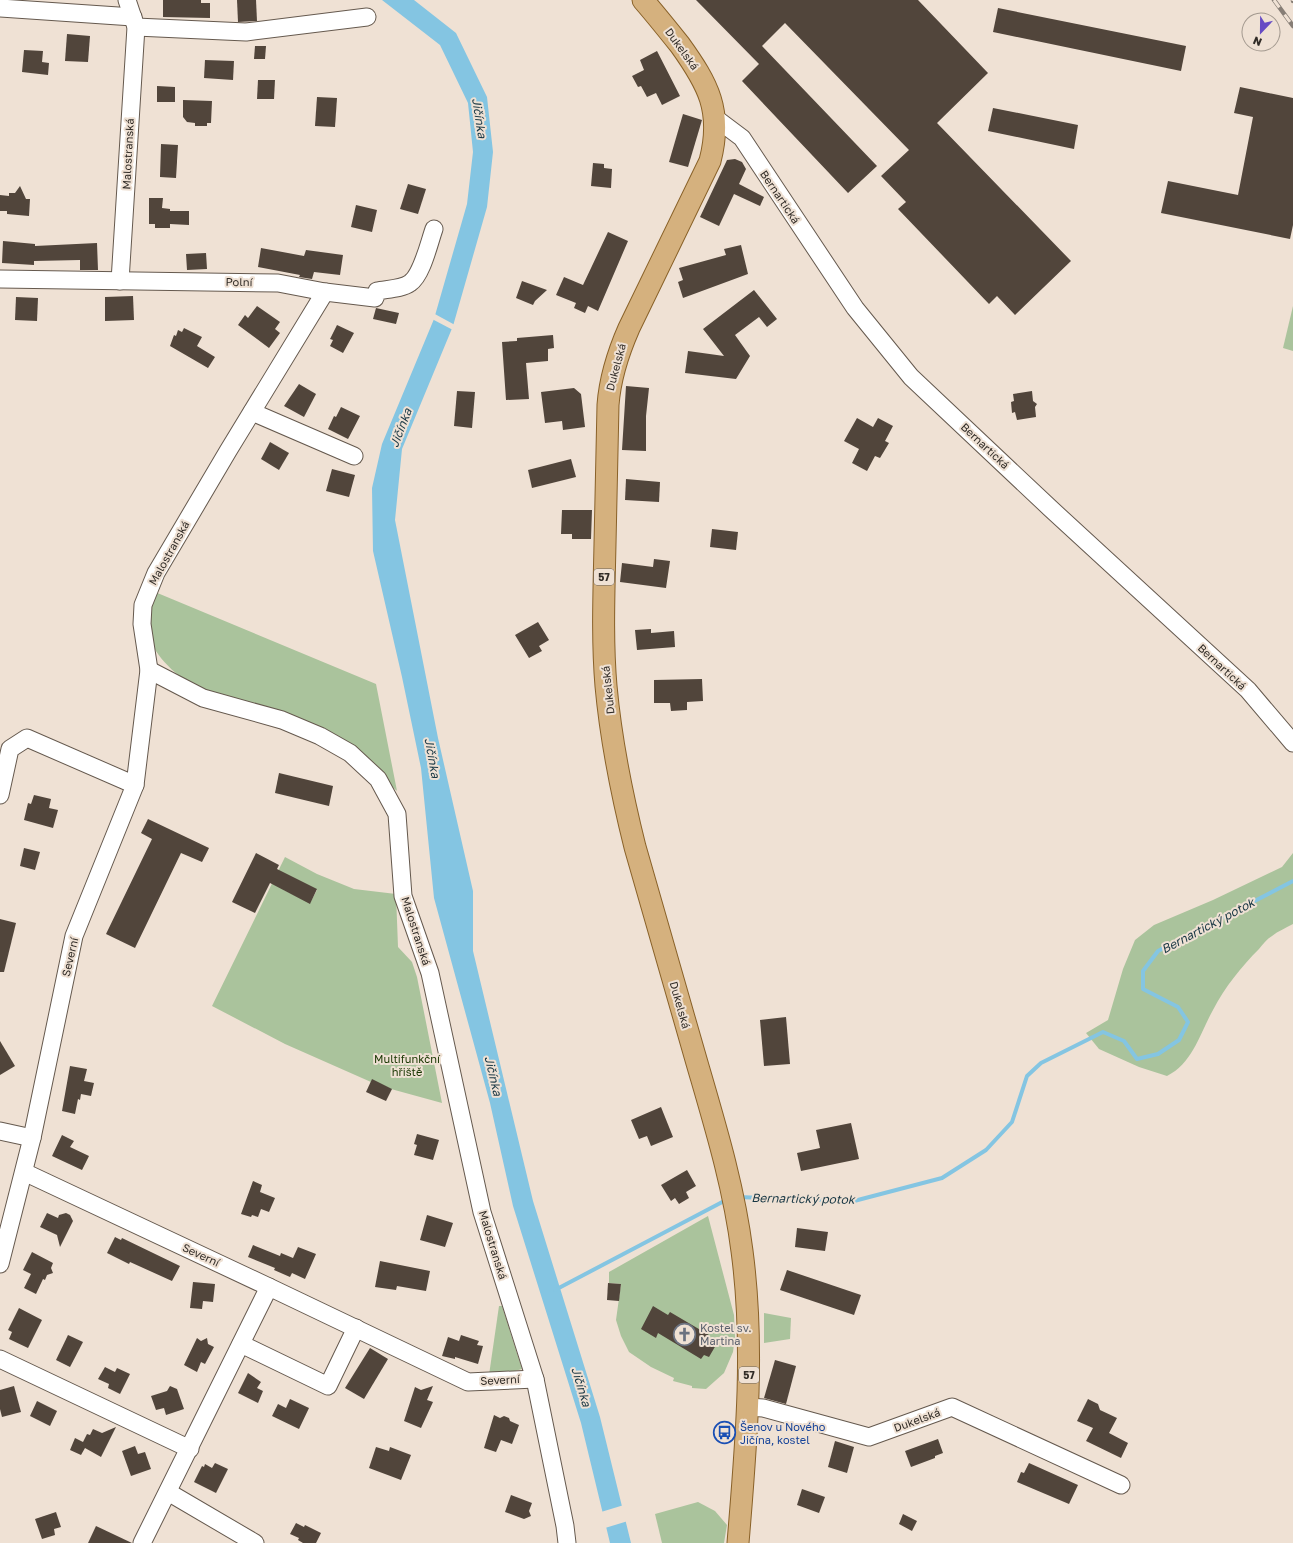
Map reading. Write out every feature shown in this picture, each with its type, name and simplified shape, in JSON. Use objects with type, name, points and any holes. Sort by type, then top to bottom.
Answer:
[{"type":"main road","name":"Dukelská","points":[[643,0],[695,66],[708,90],[714,117],[715,132],[714,147],[710,161],[629,328],[614,366],[610,385],[608,405],[603,607],[606,688],[625,809],[634,847],[730,1182],[742,1249],[749,1335],[748,1408],[738,1543]]},
{"type":"street","name":"Malostranská","points":[[120,281],[134,22],[127,0]]},
{"type":"street","points":[[0,8],[246,32],[367,17]]},
{"type":"street","name":"Bernartická","points":[[714,117],[742,138],[855,308],[911,376],[1050,508],[1248,690],[1293,744]]},
{"type":"street","name":"Polní","points":[[0,279],[278,283],[324,292],[375,298],[376,291],[406,286],[411,283],[418,274],[434,229]]},
{"type":"street","name":"Malostranská","points":[[324,292],[156,573],[143,605],[142,624],[149,670],[203,698],[282,720],[320,736],[350,753],[378,779],[397,814],[404,896],[430,973],[482,1212],[535,1378],[565,1526],[567,1543]]},
{"type":"street","points":[[252,412],[354,456]]},
{"type":"street","name":"Severní","points":[[0,1264],[32,1138],[74,936],[135,785],[149,670]]},
{"type":"street","points":[[0,795],[10,750],[27,738],[135,785]]},
{"type":"street","points":[[0,1131],[32,1138]]},
{"type":"street","name":"Severní","points":[[24,1172],[468,1382],[535,1378]]},
{"type":"street","points":[[142,1543],[190,1449],[269,1287]]},
{"type":"street","points":[[241,1344],[328,1386],[356,1328]]},
{"type":"street","points":[[0,1359],[190,1449]]},
{"type":"street","name":"Dukelská","points":[[748,1408],[763,1408],[869,1437],[952,1407],[1120,1485]]},
{"type":"street","points":[[168,1492],[255,1543]]},
{"type":"green space","points":[[1293,306],[1293,351],[1283,348]]},
{"type":"green space","points":[[155,592],[376,684],[397,791],[352,750],[189,684],[168,666],[156,651],[152,643],[147,621]]},
{"type":"green space","points":[[1293,853],[1293,924],[1268,939],[1234,978],[1223,993],[1208,1019],[1195,1047],[1183,1063],[1167,1076],[1139,1067],[1099,1049],[1086,1033],[1108,1020],[1123,969],[1135,940],[1154,925],[1213,900],[1282,867]]},
{"type":"green space","name":"Multifunkční hřiště","points":[[285,857],[317,874],[354,889],[396,894],[398,947],[412,962],[417,977],[442,1103],[391,1089],[372,1080],[371,1082],[285,1044],[212,1006]],"holes":[[[291,877],[317,890],[310,903],[284,890]]]},
{"type":"green space","points":[[708,1216],[734,1315],[735,1337],[733,1352],[724,1373],[706,1389],[692,1388],[692,1386],[673,1381],[674,1378],[651,1367],[629,1352],[621,1336],[616,1320],[621,1284],[609,1283],[609,1272]]},
{"type":"green space","points":[[499,1306],[502,1306],[522,1369],[504,1374],[489,1375]]},
{"type":"green space","points":[[764,1313],[791,1318],[790,1339],[764,1343]]},
{"type":"green space","points":[[698,1502],[715,1511],[727,1525],[724,1543],[662,1543],[655,1514]]},
{"type":"water","name":"Jičínka","points":[[382,0],[414,0],[456,33],[487,97],[493,152],[487,207],[453,326],[402,449],[395,520],[438,738],[473,891],[473,951],[533,1201],[600,1417],[631,1543],[610,1543],[581,1423],[513,1206],[490,1103],[434,898],[421,768],[373,551],[372,488],[382,444],[434,319],[467,204],[473,152],[468,103],[440,45]]},
{"type":"pier","points":[[433,313],[455,325],[453,330],[432,319]]},
{"type":"pier","points":[[624,1505],[628,1521],[605,1528],[601,1512]]},
{"type":"building","points":[[163,0],[201,0],[201,3],[210,3],[210,18],[163,17]]},
{"type":"building","points":[[237,0],[256,0],[257,21],[238,22]]},
{"type":"building","points":[[696,0],[918,0],[988,73],[937,123],[1071,261],[1015,315],[997,296],[989,304],[898,209],[906,202],[881,176],[909,150],[785,23],[762,46],[877,166],[848,193],[742,81],[759,64]]},
{"type":"building","points":[[998,8],[1186,46],[1181,71],[993,32]]},
{"type":"building","points":[[67,34],[90,36],[88,62],[65,61]]},
{"type":"building","points":[[255,46],[266,46],[265,59],[254,59]]},
{"type":"building","points":[[24,50],[43,51],[42,62],[49,63],[48,75],[22,72]]},
{"type":"building","points":[[657,51],[680,96],[662,105],[656,93],[647,97],[641,86],[638,87],[632,76],[644,70],[640,60]]},
{"type":"building","points":[[205,60],[234,61],[233,80],[204,78]]},
{"type":"building","points":[[258,80],[275,80],[274,99],[257,99]]},
{"type":"building","points":[[157,86],[175,87],[175,102],[157,102]]},
{"type":"building","points":[[1240,87],[1293,98],[1293,225],[1290,239],[1161,213],[1168,181],[1238,195],[1253,117],[1234,113]]},
{"type":"building","points":[[317,97],[337,98],[335,127],[315,126]]},
{"type":"building","points":[[183,100],[212,101],[211,123],[207,123],[207,126],[195,126],[195,123],[187,122],[183,117]]},
{"type":"building","points":[[993,108],[1078,125],[1074,149],[988,131]]},
{"type":"building","points":[[683,114],[702,120],[688,167],[669,162]]},
{"type":"building","points":[[161,144],[178,145],[176,178],[160,177]]},
{"type":"building","points":[[735,159],[742,162],[746,169],[739,184],[764,197],[760,206],[734,194],[719,226],[700,217],[727,160]]},
{"type":"building","points":[[593,163],[604,164],[604,168],[612,169],[611,188],[591,186]]},
{"type":"building","points":[[408,184],[426,189],[418,214],[400,209]]},
{"type":"building","points":[[20,186],[26,199],[30,199],[29,216],[7,214],[7,211],[0,211],[0,195],[9,196],[9,193],[15,193]]},
{"type":"building","points":[[149,198],[163,198],[162,208],[170,209],[170,211],[189,211],[189,225],[170,224],[170,228],[155,228],[155,224],[149,224]]},
{"type":"building","points":[[356,205],[377,210],[372,232],[351,227]]},
{"type":"building","points":[[608,232],[628,241],[598,311],[588,306],[585,313],[574,308],[576,303],[556,295],[564,277],[583,285]]},
{"type":"building","points":[[3,241],[35,244],[35,246],[97,243],[98,270],[80,270],[80,260],[34,261],[34,265],[2,263]]},
{"type":"building","points":[[741,245],[748,274],[683,298],[678,282],[683,280],[679,268],[726,255],[724,249]]},
{"type":"building","points":[[261,248],[304,256],[306,250],[343,255],[340,275],[314,272],[312,279],[299,277],[300,275],[258,267]]},
{"type":"building","points":[[206,253],[207,269],[187,270],[186,254]]},
{"type":"building","points":[[522,281],[547,290],[535,301],[533,305],[516,298]]},
{"type":"building","points":[[754,290],[777,319],[767,327],[759,317],[735,335],[750,356],[736,379],[685,373],[688,351],[724,356],[703,329]]},
{"type":"building","points":[[133,296],[134,320],[105,321],[105,297]]},
{"type":"building","points":[[16,297],[38,298],[37,321],[15,320]]},
{"type":"building","points":[[257,306],[280,322],[275,329],[280,333],[269,348],[238,325],[245,315],[248,318]]},
{"type":"building","points":[[376,308],[399,313],[396,324],[373,319]]},
{"type":"building","points":[[337,325],[354,333],[343,353],[330,346],[333,340],[330,339]]},
{"type":"building","points":[[184,328],[202,337],[197,346],[215,357],[208,368],[170,346],[174,335],[176,336],[178,330],[182,332]]},
{"type":"building","points":[[553,335],[554,348],[548,349],[548,361],[526,363],[529,399],[506,400],[502,342],[517,341],[517,338]]},
{"type":"building","points":[[299,384],[316,394],[304,417],[284,406]]},
{"type":"building","points":[[626,386],[649,388],[646,416],[646,451],[622,450]]},
{"type":"building","points":[[574,388],[581,394],[585,427],[563,430],[562,421],[545,423],[541,392]]},
{"type":"building","points":[[457,391],[475,392],[472,428],[454,426]]},
{"type":"building","points":[[1032,391],[1033,401],[1037,404],[1035,407],[1036,417],[1017,420],[1015,412],[1012,413],[1011,402],[1014,401],[1013,394]]},
{"type":"building","points":[[341,407],[360,416],[348,439],[328,429],[334,416],[336,417]]},
{"type":"building","points":[[857,418],[873,427],[878,418],[893,426],[885,441],[889,443],[880,458],[875,456],[867,471],[852,463],[859,449],[844,441]]},
{"type":"building","points":[[270,442],[289,453],[279,470],[261,459]]},
{"type":"building","points":[[571,459],[576,477],[532,488],[528,470]]},
{"type":"building","points":[[332,469],[355,475],[349,497],[326,491]]},
{"type":"building","points":[[626,479],[660,482],[659,502],[625,500]]},
{"type":"building","points":[[562,510],[592,510],[591,539],[572,539],[572,534],[561,534]]},
{"type":"building","points":[[712,529],[738,532],[736,550],[710,547]]},
{"type":"building","points":[[654,559],[670,561],[666,588],[620,582],[622,563],[653,567]]},
{"type":"building","points":[[538,622],[549,640],[539,646],[542,651],[529,658],[515,635]]},
{"type":"building","points":[[651,629],[651,633],[674,631],[675,647],[637,650],[635,630]]},
{"type":"building","points":[[702,679],[703,701],[687,702],[687,710],[671,711],[670,703],[654,703],[654,680]]},
{"type":"building","points":[[279,773],[333,786],[329,806],[275,793]]},
{"type":"building","points":[[34,795],[51,799],[49,808],[58,810],[53,828],[24,820],[28,803],[31,804]]},
{"type":"building","points":[[148,819],[209,848],[202,862],[181,853],[135,948],[106,934],[152,839],[141,833]]},
{"type":"building","points":[[24,848],[40,852],[35,870],[20,866]]},
{"type":"building","points":[[256,853],[279,865],[277,869],[317,889],[310,904],[270,883],[255,913],[232,902]]},
{"type":"building","points":[[0,919],[16,923],[4,972],[0,972]]},
{"type":"building","points":[[786,1017],[790,1064],[764,1066],[760,1020]]},
{"type":"building","points":[[0,1041],[15,1066],[0,1075]]},
{"type":"building","points":[[70,1066],[87,1069],[84,1081],[94,1083],[91,1096],[81,1094],[80,1100],[78,1099],[75,1114],[62,1111]]},
{"type":"building","points":[[372,1079],[392,1089],[386,1101],[366,1092]]},
{"type":"building","points":[[661,1107],[673,1137],[651,1146],[647,1136],[639,1139],[631,1120]]},
{"type":"building","points":[[851,1123],[859,1159],[801,1171],[797,1153],[820,1148],[816,1130]]},
{"type":"building","points":[[417,1134],[439,1140],[433,1160],[414,1155],[417,1145],[414,1144]]},
{"type":"building","points":[[62,1135],[74,1141],[70,1147],[89,1156],[82,1170],[52,1156]]},
{"type":"building","points":[[687,1170],[696,1186],[686,1192],[689,1198],[679,1204],[675,1198],[671,1201],[661,1185]]},
{"type":"building","points":[[253,1181],[262,1185],[260,1192],[275,1198],[269,1212],[261,1209],[258,1217],[252,1215],[251,1217],[241,1214]]},
{"type":"building","points":[[47,1213],[58,1218],[59,1215],[66,1213],[70,1215],[73,1221],[60,1247],[57,1235],[40,1227]]},
{"type":"building","points":[[427,1215],[453,1223],[445,1247],[420,1240]]},
{"type":"building","points":[[797,1228],[828,1232],[825,1251],[795,1247]]},
{"type":"building","points":[[115,1237],[121,1240],[122,1238],[180,1266],[172,1281],[130,1262],[129,1264],[107,1253]]},
{"type":"building","points":[[253,1245],[280,1256],[281,1253],[293,1258],[298,1247],[316,1254],[305,1279],[292,1273],[290,1277],[274,1270],[275,1268],[248,1257]]},
{"type":"building","points":[[32,1252],[53,1263],[51,1268],[53,1273],[47,1275],[45,1280],[43,1279],[36,1294],[24,1288],[31,1274],[23,1270]]},
{"type":"building","points":[[380,1261],[430,1271],[426,1291],[397,1286],[396,1290],[375,1287]]},
{"type":"building","points":[[787,1270],[861,1295],[854,1315],[780,1290]]},
{"type":"building","points":[[193,1282],[215,1284],[213,1302],[203,1301],[202,1309],[190,1308]]},
{"type":"building","points":[[608,1283],[621,1284],[619,1301],[607,1300]]},
{"type":"building","name":"Kostel sv. Martina","points":[[653,1306],[668,1315],[670,1312],[709,1335],[706,1340],[716,1345],[709,1357],[704,1355],[701,1359],[658,1333],[656,1338],[641,1329]]},
{"type":"building","points":[[19,1308],[42,1320],[28,1348],[9,1339],[12,1332],[8,1330]]},
{"type":"building","points":[[68,1335],[83,1342],[70,1367],[56,1360]]},
{"type":"building","points":[[461,1335],[479,1341],[477,1345],[483,1346],[478,1364],[455,1357],[455,1359],[442,1356],[448,1337],[459,1341]]},
{"type":"building","points":[[197,1338],[201,1341],[207,1338],[208,1344],[214,1347],[205,1364],[201,1362],[197,1372],[184,1365]]},
{"type":"building","points":[[370,1348],[388,1359],[364,1399],[345,1388]]},
{"type":"building","points":[[775,1360],[796,1366],[786,1404],[764,1398]]},
{"type":"building","points":[[105,1367],[115,1372],[117,1368],[130,1374],[120,1394],[108,1388],[109,1384],[98,1379]]},
{"type":"building","points":[[248,1373],[261,1382],[257,1388],[263,1391],[258,1403],[238,1393]]},
{"type":"building","points":[[14,1386],[21,1412],[2,1417],[0,1409],[0,1390]]},
{"type":"building","points":[[170,1386],[177,1389],[184,1409],[166,1415],[164,1408],[156,1410],[151,1396],[167,1391]]},
{"type":"building","points":[[433,1386],[427,1400],[433,1402],[421,1428],[404,1421],[415,1387],[421,1390]]},
{"type":"building","points":[[290,1399],[309,1408],[299,1429],[272,1416],[278,1404],[286,1408]]},
{"type":"building","points":[[1088,1399],[1098,1404],[1100,1410],[1117,1418],[1109,1433],[1128,1443],[1121,1458],[1086,1441],[1093,1428],[1077,1421]]},
{"type":"building","points":[[37,1401],[57,1411],[50,1426],[30,1416]]},
{"type":"building","points":[[494,1415],[500,1418],[504,1416],[509,1418],[510,1421],[519,1425],[512,1444],[501,1440],[496,1452],[484,1448]]},
{"type":"building","points":[[116,1427],[101,1457],[85,1448],[81,1455],[70,1450],[75,1438],[83,1442],[87,1434],[90,1435],[93,1429],[102,1433]]},
{"type":"building","points":[[938,1439],[943,1453],[935,1456],[935,1458],[911,1467],[905,1451]]},
{"type":"building","points":[[835,1441],[854,1447],[847,1473],[828,1467]]},
{"type":"building","points":[[135,1446],[138,1454],[145,1452],[151,1469],[131,1476],[122,1451]]},
{"type":"building","points":[[376,1447],[389,1451],[390,1447],[411,1455],[401,1480],[369,1468]]},
{"type":"building","points":[[215,1463],[228,1469],[216,1493],[194,1482],[202,1466],[204,1467],[205,1464],[212,1468]]},
{"type":"building","points":[[1029,1463],[1078,1485],[1069,1504],[1017,1482],[1021,1472],[1024,1473]]},
{"type":"building","points":[[802,1489],[825,1497],[819,1513],[797,1505]]},
{"type":"building","points":[[511,1495],[532,1503],[529,1511],[531,1516],[524,1519],[505,1512]]},
{"type":"building","points":[[56,1512],[61,1527],[54,1529],[55,1535],[42,1539],[35,1519]]},
{"type":"building","points":[[903,1514],[917,1521],[912,1531],[899,1524]]},
{"type":"building","points":[[296,1523],[304,1527],[305,1525],[321,1533],[316,1543],[303,1543],[298,1540],[299,1538],[290,1534]]},
{"type":"building","points":[[96,1526],[132,1543],[88,1543]]},
{"type":"waterway","name":"Bernartický potok","points":[[738,1197],[854,1201],[942,1178],[986,1150],[1012,1122],[1027,1076],[1041,1063],[1103,1032],[1124,1041],[1137,1059],[1158,1054],[1179,1040],[1188,1022],[1178,1007],[1143,989],[1143,971],[1158,951],[1293,881]]},
{"type":"waterway","name":"Bernartický potok","points":[[555,1290],[728,1199]]},
{"type":"railway","points":[[1274,0],[1293,26]]},
{"type":"place","name":"Kostel sv. Martina","points":[[684,1334]]},
{"type":"place","name":"Šenov u Nového Jičína, kostel","points":[[725,1433]]}]
